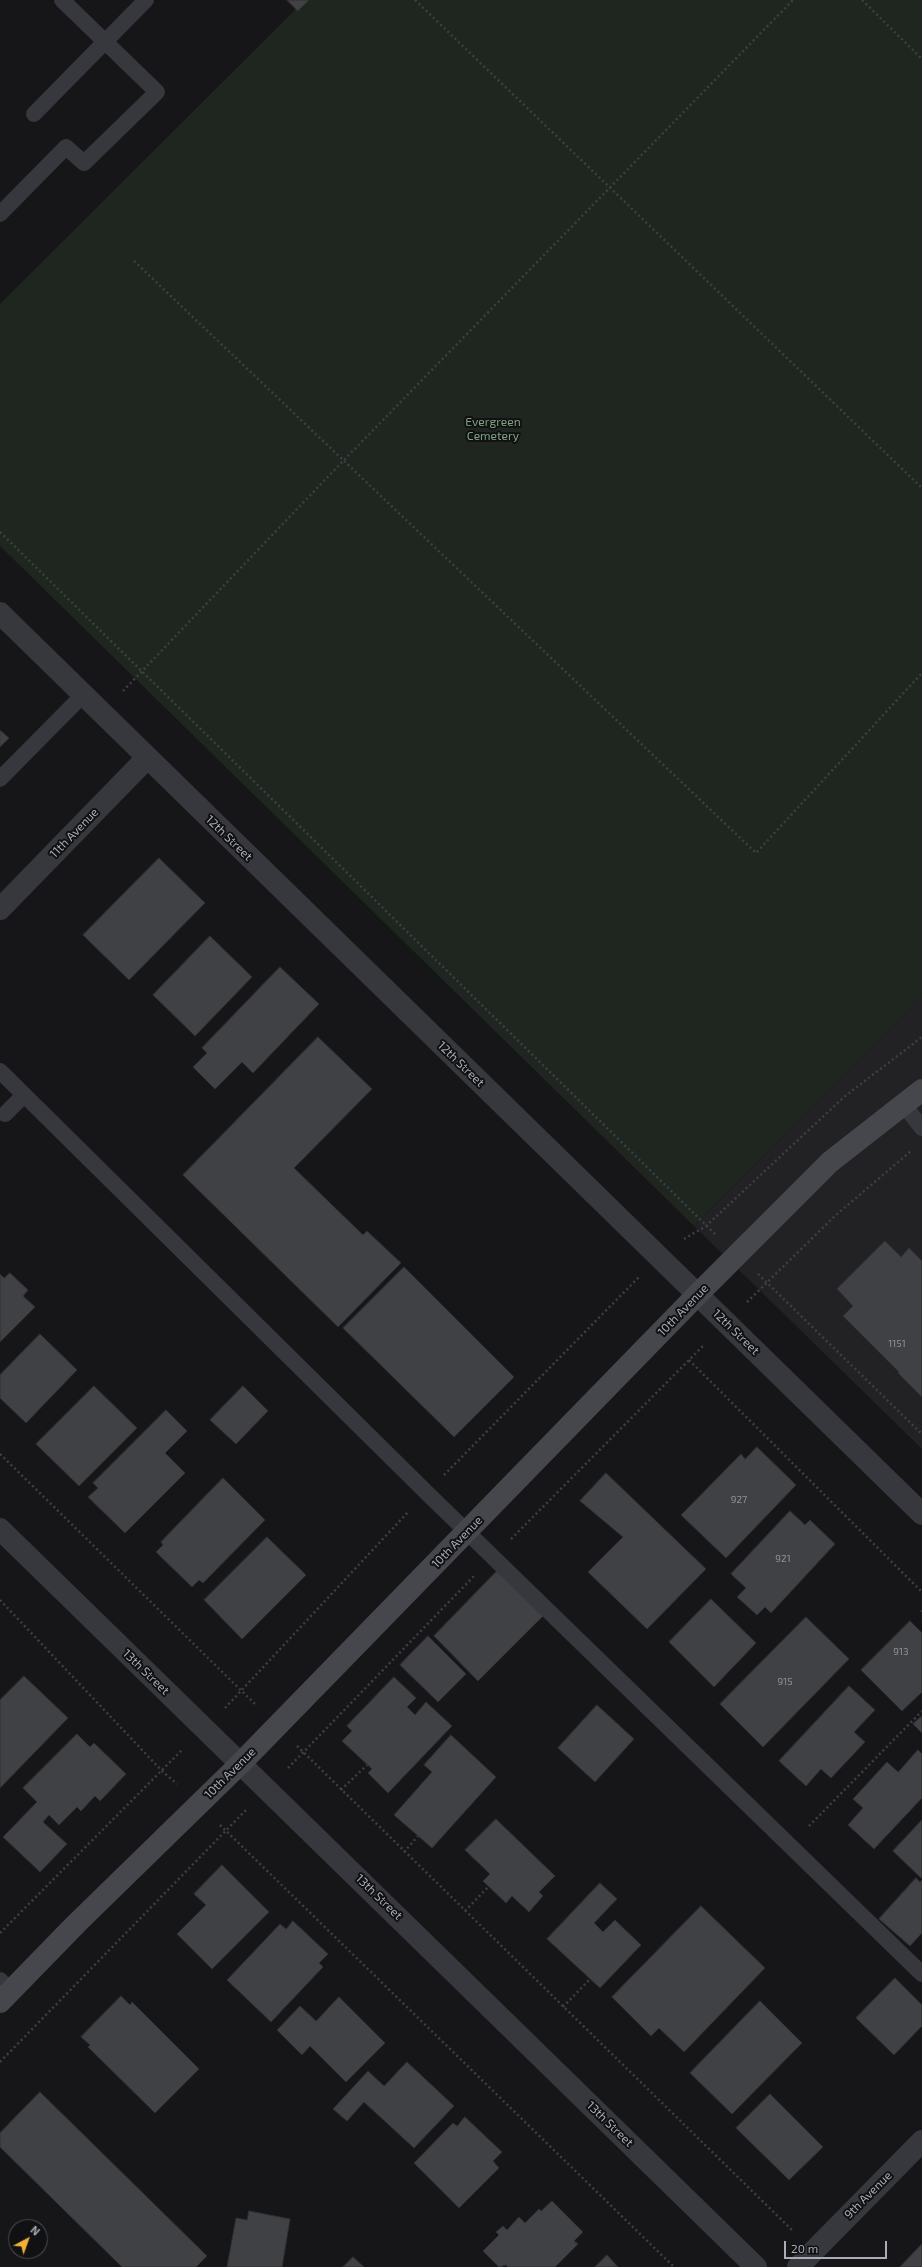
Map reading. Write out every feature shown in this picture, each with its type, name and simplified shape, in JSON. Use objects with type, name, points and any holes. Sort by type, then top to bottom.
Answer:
[{"type":"main road","name":"10th Avenue","points":[[4,1991],[68,1932],[240,1764],[697,1295],[830,1162],[922,1090]]},
{"type":"street","name":"12th Street","points":[[0,613],[922,1514]]},
{"type":"street","name":"11th Avenue","points":[[0,909],[147,758]]},
{"type":"street","name":"13th Street","points":[[0,1529],[240,1764],[268,1788],[756,2267]]},
{"type":"street","name":"9th Avenue","points":[[798,2267],[813,2250],[922,2141]]},
{"type":"lane","points":[[0,214],[66,146],[84,163],[157,92],[62,0]]},
{"type":"lane","points":[[34,114],[146,0]]},
{"type":"lane","points":[[0,779],[83,695]]},
{"type":"lane","points":[[0,1072],[427,1493],[922,1974]]},
{"type":"lane","points":[[5,1114],[24,1095]]},
{"type":"lane","points":[[904,1104],[922,1128]]},
{"type":"path","points":[[415,0],[610,186],[922,488]]},
{"type":"path","points":[[102,713],[343,461],[793,0]]},
{"type":"path","points":[[862,0],[922,59]]},
{"type":"path","points":[[134,261],[756,853],[922,673]]},
{"type":"path","points":[[0,532],[706,1226],[767,1283],[922,1434]]},
{"type":"path","points":[[427,1493],[658,1257],[706,1226],[844,1097],[922,1037]]},
{"type":"path","points":[[0,2062],[225,1830],[726,1322],[836,1215],[914,1149]]},
{"type":"path","points":[[689,1360],[922,1592]]},
{"type":"path","points":[[0,1454],[243,1691]]},
{"type":"path","points":[[0,1600],[162,1771]]},
{"type":"path","points":[[790,1846],[922,1711]]},
{"type":"path","points":[[303,1752],[813,2250]]},
{"type":"path","points":[[341,1790],[367,1765]]},
{"type":"path","points":[[225,1830],[674,2267]]},
{"type":"path","points":[[404,1852],[418,1836]]},
{"type":"path","points":[[465,1911],[489,1886]]},
{"type":"path","points":[[563,2007],[590,1980]]},
{"type":"shaded area","points":[[922,996],[922,1449],[694,1226]]},
{"type":"green space","name":"Evergreen Cemetery","points":[[305,0],[922,0],[922,996],[694,1226],[0,546],[0,304]]},
{"type":"building","points":[[287,0],[309,0],[298,11]]},
{"type":"building","points":[[0,730],[9,738],[0,747]]},
{"type":"building","points":[[159,858],[205,903],[129,980],[83,935]]},
{"type":"building","points":[[210,936],[252,977],[195,1036],[153,995]]},
{"type":"building","points":[[280,967],[319,1004],[253,1073],[242,1062],[215,1089],[193,1067],[207,1053],[202,1048]]},
{"type":"building","points":[[318,1037],[372,1089],[294,1168],[363,1235],[367,1231],[401,1263],[338,1327],[183,1175]]},
{"type":"building","points":[[885,1241],[901,1257],[909,1248],[922,1261],[922,1397],[843,1316],[853,1306],[837,1289]]},
{"type":"building","points":[[404,1267],[514,1377],[454,1437],[343,1328]]},
{"type":"building","points":[[10,1273],[28,1290],[23,1296],[35,1307],[0,1342],[0,1274],[4,1278]]},
{"type":"building","points":[[40,1334],[77,1370],[26,1423],[0,1398],[0,1375]]},
{"type":"building","points":[[94,1386],[137,1428],[79,1486],[36,1444]]},
{"type":"building","points":[[243,1386],[268,1411],[236,1444],[210,1420]]},
{"type":"building","points":[[166,1410],[187,1431],[165,1453],[185,1473],[125,1533],[88,1497],[98,1488],[93,1483]]},
{"type":"building","points":[[757,1447],[796,1485],[726,1558],[681,1515],[741,1454],[745,1459]]},
{"type":"building","points":[[606,1473],[706,1569],[647,1629],[588,1572],[623,1537],[580,1501]]},
{"type":"building","points":[[223,1478],[265,1520],[203,1583],[199,1580],[192,1587],[156,1552],[163,1545],[161,1542]]},
{"type":"building","points":[[790,1511],[805,1525],[810,1520],[835,1544],[771,1613],[765,1607],[757,1615],[737,1597],[746,1588],[731,1574]]},
{"type":"building","points":[[267,1537],[306,1575],[242,1639],[204,1600]]},
{"type":"building","points":[[497,1571],[543,1616],[478,1681],[434,1636]]},
{"type":"building","points":[[711,1599],[756,1643],[714,1687],[669,1642]]},
{"type":"building","points":[[806,1617],[849,1659],[763,1747],[720,1704]]},
{"type":"building","points":[[910,1621],[922,1633],[922,1692],[902,1711],[861,1670]]},
{"type":"building","points":[[428,1636],[466,1674],[438,1702],[400,1665]]},
{"type":"building","points":[[24,1676],[68,1718],[0,1788],[0,1700]]},
{"type":"building","points":[[394,1677],[416,1698],[407,1707],[415,1715],[426,1702],[452,1726],[388,1793],[368,1773],[372,1769],[342,1741],[352,1731],[347,1726]]},
{"type":"building","points":[[849,1686],[875,1710],[854,1732],[865,1742],[831,1778],[821,1769],[806,1786],[779,1761]]},
{"type":"building","points":[[597,1705],[634,1739],[595,1782],[558,1748]]},
{"type":"building","points":[[922,1716],[922,1733],[913,1724]]},
{"type":"building","points":[[77,1734],[90,1747],[94,1743],[126,1774],[100,1801],[95,1796],[81,1811],[77,1807],[59,1825],[49,1815],[43,1822],[67,1844],[40,1872],[3,1837],[37,1802],[23,1788]]},
{"type":"building","points":[[451,1735],[496,1777],[432,1848],[394,1815],[432,1772],[424,1765]]},
{"type":"building","points":[[918,1750],[922,1754],[922,1798],[874,1849],[848,1825],[863,1808],[853,1799],[887,1762],[898,1772]]},
{"type":"building","points":[[496,1819],[555,1876],[539,1892],[543,1896],[529,1912],[512,1896],[506,1903],[483,1881],[490,1874],[465,1850]]},
{"type":"building","points":[[922,1820],[922,1877],[921,1878],[893,1851]]},
{"type":"building","points":[[222,1865],[269,1912],[212,1969],[177,1934],[206,1905],[194,1894]]},
{"type":"building","points":[[916,1878],[920,1882],[922,1880],[922,1933],[910,1946],[879,1919]]},
{"type":"building","points":[[600,1883],[617,1899],[594,1923],[603,1932],[615,1920],[641,1945],[600,1988],[547,1939]]},
{"type":"building","points":[[701,1906],[765,1968],[684,2052],[659,2028],[651,2036],[612,1997]]},
{"type":"building","points":[[293,1921],[328,1954],[319,1963],[323,1967],[271,2022],[227,1980],[280,1924],[286,1929]]},
{"type":"building","points":[[895,1978],[922,2005],[922,2026],[894,2055],[856,2018]]},
{"type":"building","points":[[121,1996],[130,2005],[132,2002],[199,2069],[155,2113],[88,2047],[90,2045],[81,2037]]},
{"type":"building","points":[[339,1997],[385,2043],[346,2082],[310,2046],[302,2055],[277,2030],[300,2006],[316,2021]]},
{"type":"building","points":[[760,2001],[802,2043],[732,2114],[690,2073]]},
{"type":"building","points":[[407,2062],[454,2106],[414,2148],[364,2102],[347,2121],[333,2109],[368,2071],[384,2086]]},
{"type":"building","points":[[40,2092],[207,2256],[196,2267],[122,2267],[0,2147],[0,2133]]},
{"type":"building","points":[[770,2094],[823,2147],[789,2180],[736,2128]]},
{"type":"building","points":[[465,2117],[502,2152],[493,2161],[499,2168],[459,2208],[414,2163],[453,2123],[457,2126]]},
{"type":"building","points":[[552,2201],[583,2232],[574,2241],[578,2244],[555,2267],[508,2267],[506,2265],[499,2267],[483,2251],[499,2235],[496,2232],[503,2226],[507,2230],[519,2217],[525,2223],[539,2209],[541,2211]]},
{"type":"building","points":[[249,2211],[290,2219],[282,2267],[227,2267],[236,2218],[247,2220]]},
{"type":"building","points":[[922,2244],[922,2267],[900,2267]]},
{"type":"building","points":[[607,2255],[618,2267],[595,2267]]},
{"type":"building","points":[[353,2257],[364,2267],[343,2267]]}]
